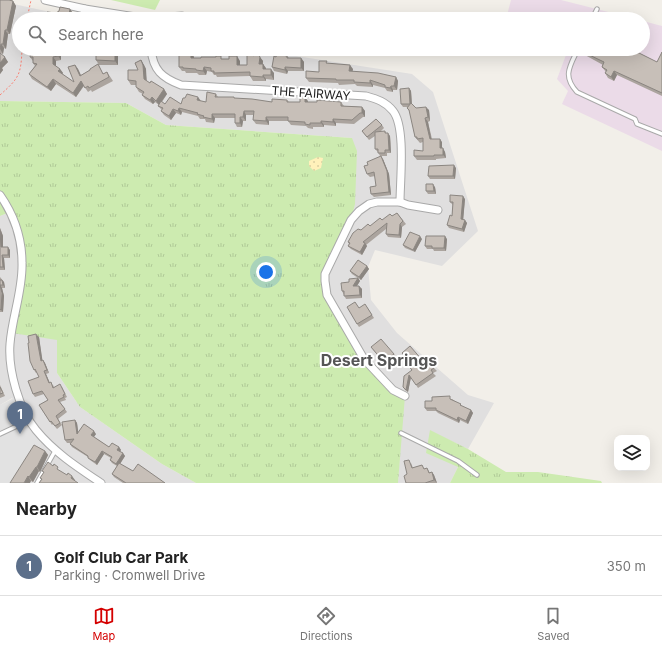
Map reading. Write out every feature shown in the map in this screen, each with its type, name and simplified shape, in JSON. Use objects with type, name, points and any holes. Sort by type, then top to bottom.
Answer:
[{"type":"street","points":[[45,0],[104,12]]},
{"type":"street","name":"THE FAIRWAY","points":[[152,56],[158,71],[171,81],[181,85],[366,96],[378,99],[394,111],[398,120],[401,134],[400,202]]},
{"type":"street","points":[[0,195],[14,218],[21,253],[21,277],[10,346],[15,384],[19,399],[34,428],[55,451],[101,483]]},
{"type":"street","points":[[405,396],[393,390],[364,359],[327,295],[324,281],[327,269],[351,220],[359,211],[369,204],[377,202],[400,202],[413,206],[438,210]]},
{"type":"lane","points":[[575,56],[569,70],[568,77],[571,85],[577,92],[635,119],[637,124],[662,134]]},
{"type":"lane","points":[[0,434],[17,426],[27,416]]},
{"type":"lane","points":[[401,433],[458,461],[477,475]]},
{"type":"lane","points":[[37,483],[55,451]]},
{"type":"path","points":[[29,12],[32,0]]},
{"type":"path","points":[[0,96],[16,80],[22,66],[22,56]]},
{"type":"shaded area","points":[[511,0],[561,0],[608,12],[508,12]]},
{"type":"shaded area","points":[[0,1],[50,12],[12,12],[12,56],[295,56],[412,74],[433,92],[478,231],[442,266],[375,250],[368,267],[371,300],[397,333],[468,395],[494,403],[468,449],[430,431],[458,467],[450,483],[398,483],[401,434],[371,367],[326,290],[352,138],[166,125],[126,103],[0,101]]},
{"type":"shaded area","points":[[650,23],[662,26],[662,151],[562,104],[568,91],[557,79],[566,56],[650,56]]},
{"type":"shaded area","points":[[10,212],[57,340],[57,373],[80,407],[162,464],[196,483],[13,483],[44,439],[12,398],[0,405],[0,216]]},
{"type":"shaded area","points":[[18,396],[44,439],[13,483],[0,483],[0,405]]},
{"type":"green space","points":[[111,0],[160,0],[155,10]]},
{"type":"green space","points":[[0,101],[126,103],[166,125],[352,138],[357,151],[355,204],[351,220],[327,269],[325,285],[364,359],[405,396],[398,483],[196,483],[162,464],[80,407],[57,373],[57,340],[12,333],[22,264],[10,212],[0,216]]},
{"type":"green space","points":[[430,430],[468,449],[506,472],[538,472],[601,481],[602,483],[450,483],[458,467],[426,453]]},
{"type":"sand","points":[[318,157],[323,158],[321,168],[314,171],[309,166],[309,161]]},
{"type":"building","points":[[0,0],[13,1],[7,30],[5,30],[3,44],[1,44],[0,49]]},
{"type":"building","points":[[60,7],[70,9],[69,12],[58,12]]},
{"type":"building","points":[[662,52],[662,93],[614,71],[611,77],[605,73],[607,70],[602,67],[604,62],[591,56],[645,56],[657,62]]},
{"type":"building","points":[[0,53],[5,57],[0,63]]},
{"type":"building","points":[[58,56],[53,57],[53,64],[60,69],[58,71],[74,82],[68,67],[75,65],[80,76],[98,64],[103,74],[107,72],[109,77],[89,88],[88,86],[85,88],[81,81],[73,93],[53,79],[47,87],[29,74],[37,64],[33,63],[33,57],[30,57]]},
{"type":"building","points":[[96,56],[115,56],[115,61],[96,60]]},
{"type":"building","points":[[179,56],[201,58],[221,56],[221,59],[229,59],[229,56],[237,56],[237,65],[247,65],[247,56],[259,56],[259,64],[263,64],[263,69],[271,69],[271,75],[263,75],[263,77],[250,76],[250,72],[214,73],[214,71],[211,71],[211,68],[204,67],[203,71],[183,68],[179,67]]},
{"type":"building","points":[[274,56],[287,56],[287,58],[301,58],[301,68],[285,67],[285,70],[272,67]]},
{"type":"building","points":[[141,60],[144,79],[150,83],[151,81],[164,89],[156,101],[152,97],[150,100],[142,95],[144,92],[136,87],[136,81],[128,80],[128,70],[138,70],[135,63]]},
{"type":"building","points":[[319,61],[350,65],[349,71],[378,73],[396,77],[394,86],[391,86],[390,88],[385,87],[385,85],[370,80],[370,83],[354,82],[354,80],[306,78],[306,71],[319,72]]},
{"type":"building","points":[[409,88],[410,104],[401,104],[400,89]]},
{"type":"building","points":[[207,92],[216,94],[215,97],[234,97],[272,102],[272,99],[287,100],[287,102],[300,102],[300,97],[305,97],[305,102],[317,102],[317,100],[341,102],[341,106],[362,107],[362,113],[352,120],[333,119],[333,122],[321,121],[321,123],[310,123],[310,125],[305,124],[305,122],[288,121],[288,117],[266,117],[266,121],[253,120],[254,111],[244,111],[243,117],[240,117],[240,123],[235,123],[235,114],[212,114],[212,119],[203,117],[204,116],[197,114],[198,113],[179,108],[178,111],[173,109],[169,116],[161,111],[163,108],[158,106],[161,101],[165,104],[170,97],[181,104],[183,98],[185,98],[187,94],[198,97],[197,100],[206,102]]},
{"type":"building","points":[[411,103],[416,108],[426,107],[428,117],[425,118],[430,139],[440,139],[440,148],[443,148],[443,155],[414,156],[414,150],[423,151],[423,138],[417,139],[417,137],[415,137],[409,110],[407,108]]},
{"type":"building","points":[[376,119],[382,125],[367,137],[362,131]]},
{"type":"building","points":[[385,131],[385,133],[388,133],[389,150],[385,150],[385,153],[378,153],[378,149],[375,149],[375,132]]},
{"type":"building","points":[[381,156],[387,171],[389,192],[371,194],[370,187],[376,186],[374,172],[367,174],[364,166],[368,165],[367,162]]},
{"type":"building","points":[[454,165],[453,176],[428,176],[429,166]]},
{"type":"building","points":[[426,184],[433,184],[434,191],[426,191]]},
{"type":"building","points":[[450,195],[463,196],[461,219],[465,220],[462,229],[447,225],[450,215],[452,216],[453,202],[450,202]]},
{"type":"building","points":[[397,213],[403,221],[400,224],[399,235],[386,234],[387,223],[363,242],[365,243],[360,252],[348,246],[350,243],[348,242],[353,233],[358,229],[361,230],[368,224],[370,226],[380,218],[382,220],[390,214],[392,216]]},
{"type":"building","points":[[0,231],[1,247],[8,247],[8,255],[2,255],[3,267],[0,267]]},
{"type":"building","points":[[410,232],[420,236],[413,250],[403,245]]},
{"type":"building","points":[[426,236],[445,236],[444,248],[432,248],[432,246],[425,246]]},
{"type":"building","points":[[358,260],[367,266],[359,277],[350,271]]},
{"type":"building","points":[[358,278],[353,286],[359,286],[360,295],[344,296],[341,283],[349,282],[349,279]]},
{"type":"building","points":[[0,280],[2,280],[3,285],[0,285]]},
{"type":"building","points":[[0,285],[2,293],[1,310],[0,309]]},
{"type":"building","points":[[355,302],[359,308],[365,304],[372,315],[357,324],[347,307]]},
{"type":"building","points":[[36,334],[41,361],[43,360],[47,370],[44,371],[49,383],[51,382],[53,388],[60,384],[65,394],[63,395],[64,397],[58,400],[65,409],[56,416],[60,423],[55,426],[51,421],[50,422],[39,405],[48,400],[42,391],[33,394],[28,381],[39,377],[30,361],[28,343],[28,336]]},
{"type":"building","points":[[381,339],[394,354],[385,361],[383,359],[382,360],[371,347]]},
{"type":"building","points":[[410,346],[423,361],[426,359],[434,368],[431,370],[433,373],[416,385],[409,375],[406,390],[403,387],[404,376],[412,370],[405,362],[408,360],[402,353]]},
{"type":"building","points":[[0,387],[3,393],[0,394]]},
{"type":"building","points":[[450,396],[450,399],[471,410],[466,421],[458,417],[457,420],[436,410],[436,408],[425,408],[425,401],[432,401],[432,397]]},
{"type":"building","points":[[75,420],[77,434],[84,424],[94,431],[91,435],[109,447],[112,443],[119,447],[117,450],[123,453],[116,464],[110,460],[112,457],[102,451],[95,462],[70,444],[74,439],[65,440],[62,422]]},
{"type":"building","points":[[34,445],[45,451],[37,467],[29,477],[28,476],[24,483],[10,483]]},
{"type":"building","points":[[409,460],[412,468],[422,465],[424,469],[427,468],[429,473],[432,472],[434,480],[425,483],[406,483],[404,476],[407,474],[404,461]]},
{"type":"building","points":[[48,462],[53,466],[54,464],[58,467],[57,469],[67,475],[68,473],[72,476],[71,478],[78,483],[39,483],[44,472],[42,471]]},
{"type":"building","points":[[119,463],[133,471],[138,464],[165,483],[126,483],[112,474]]},
{"type":"place","name":"Golf Club Car Park","points":[[20,434]]},
{"type":"district","name":"Desert Springs","points":[[379,360]]}]
